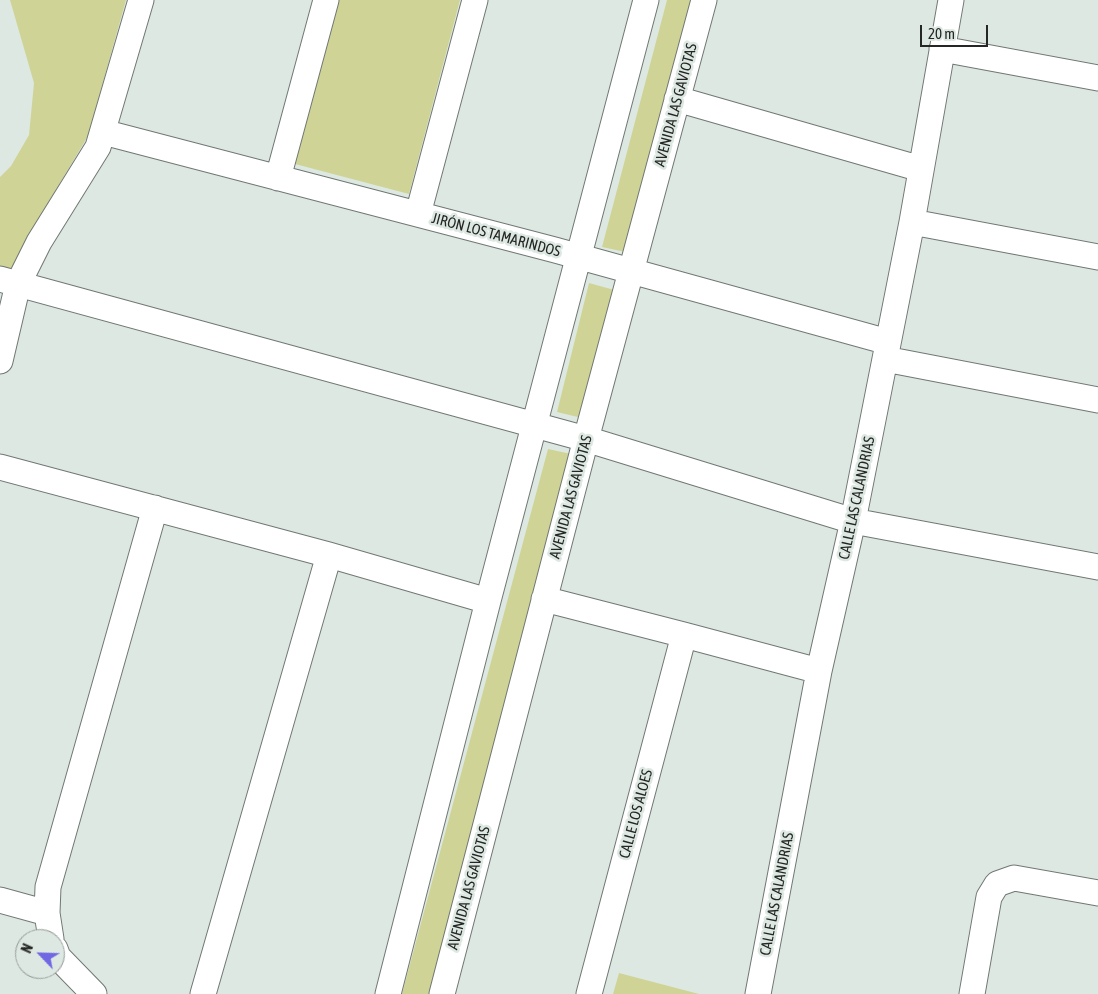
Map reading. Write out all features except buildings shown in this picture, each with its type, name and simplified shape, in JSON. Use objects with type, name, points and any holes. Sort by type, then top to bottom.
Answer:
[{"type":"street","points":[[0,361],[9,282],[39,242],[98,148],[141,0]]},
{"type":"street","points":[[278,178],[326,0]]},
{"type":"street","points":[[418,214],[475,0]]},
{"type":"street","points":[[388,994],[488,600],[646,0]]},
{"type":"street","name":"AVENIDA LAS GAVIOTAS","points":[[442,994],[586,439],[704,0]]},
{"type":"street","name":"CALLE LAS CALANDRIAS","points":[[758,994],[819,671],[853,521],[887,351],[951,0]]},
{"type":"street","points":[[942,49],[1098,78]]},
{"type":"street","points":[[677,99],[921,168]]},
{"type":"street","name":"JIRÓN LOS TAMARINDOS","points":[[103,132],[632,271],[887,351],[1098,400]]},
{"type":"street","points":[[912,222],[1098,257]]},
{"type":"street","points":[[9,282],[586,439],[853,521],[1098,567]]},
{"type":"street","points":[[0,467],[329,555],[488,600]]},
{"type":"street","points":[[49,929],[47,913],[48,887],[155,508]]},
{"type":"street","points":[[203,994],[329,555]]},
{"type":"street","points":[[544,599],[819,671]]},
{"type":"street","name":"CALLE LOS ALOES","points":[[589,994],[684,635]]},
{"type":"street","points":[[972,994],[989,897],[997,884],[1014,878],[1098,893]]},
{"type":"street","points":[[0,900],[47,913]]},
{"type":"street","points":[[65,965],[94,994]]},
{"type":"green space","points":[[10,0],[126,0],[88,136],[54,193],[14,274],[0,270],[0,177],[11,166],[29,135],[34,83]]},
{"type":"green space","points":[[338,0],[460,0],[409,194],[295,164]]},
{"type":"green space","points":[[667,0],[698,0],[630,253],[602,247]]},
{"type":"green space","points":[[589,283],[618,291],[586,419],[557,412]]},
{"type":"green space","points":[[548,449],[576,455],[432,994],[402,994]]},
{"type":"green space","points":[[619,973],[699,994],[613,994]]}]
